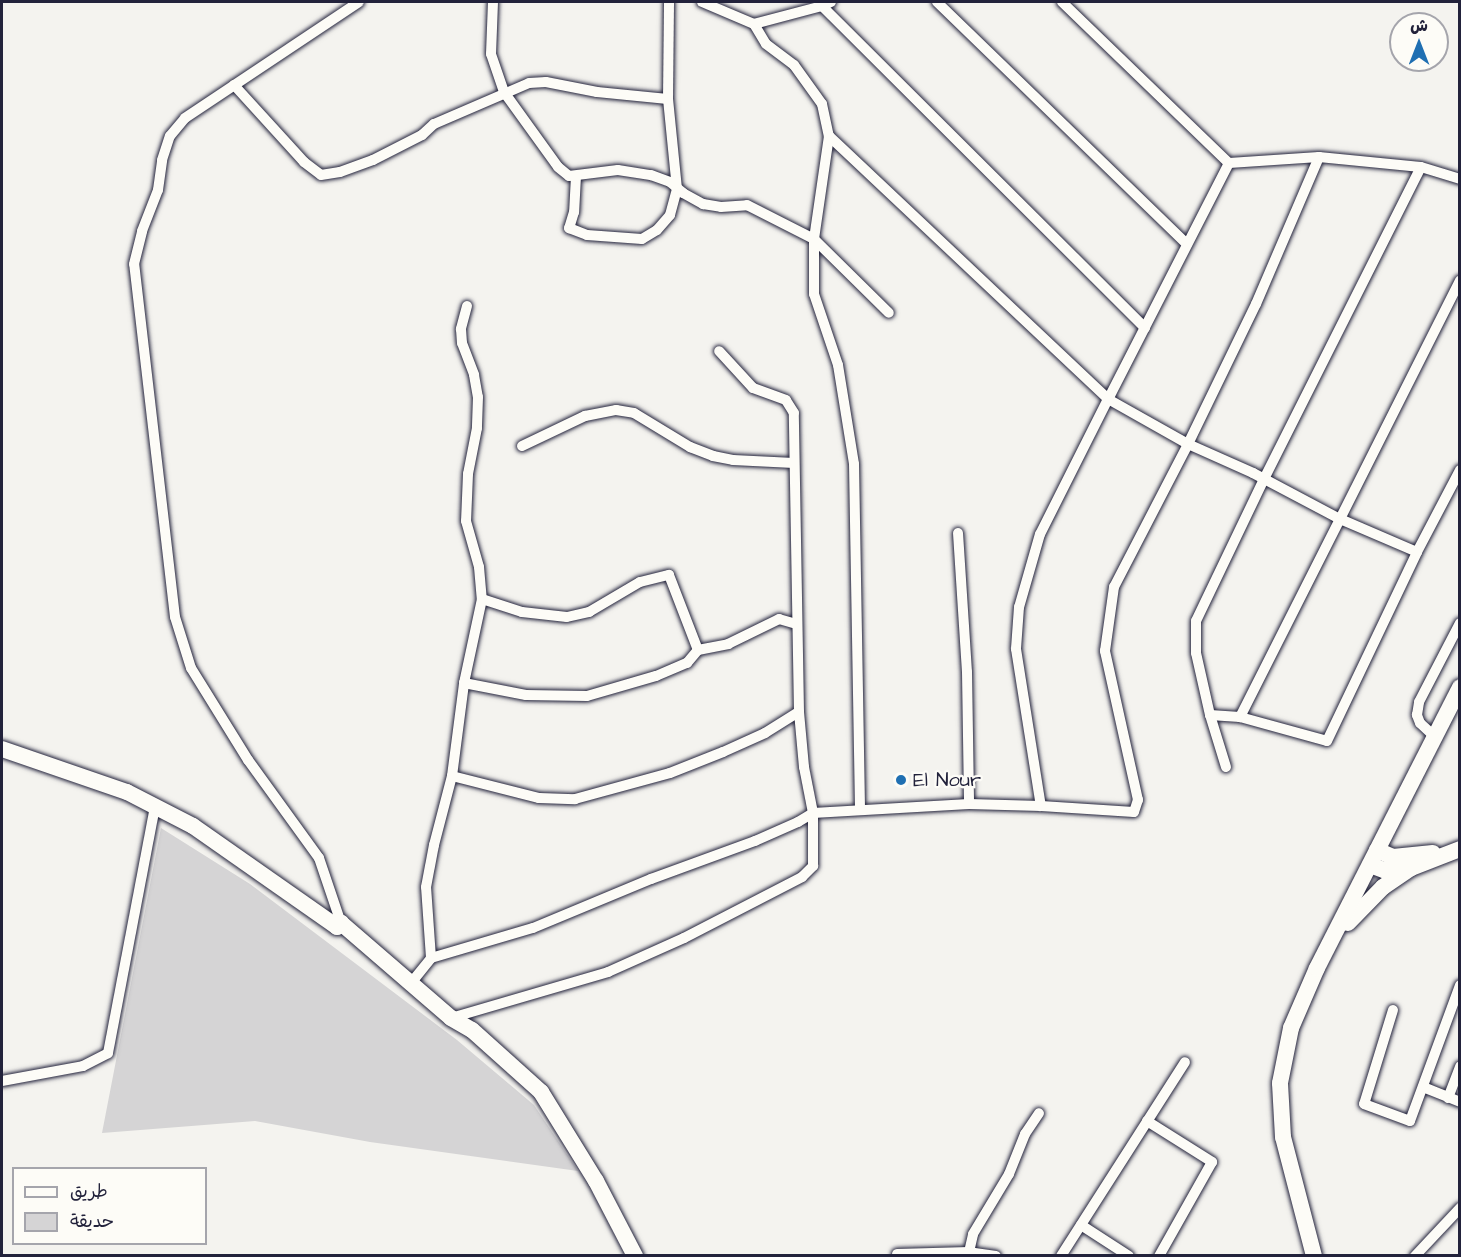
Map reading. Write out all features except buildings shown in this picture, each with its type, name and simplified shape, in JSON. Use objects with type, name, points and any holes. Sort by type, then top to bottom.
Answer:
[{"type":"main road","points":[[1314,1256],[1283,1137],[1281,1083],[1291,1028],[1317,968],[1460,687]]},
{"type":"main road","points":[[2,749],[127,792],[155,806],[193,826],[337,927],[341,923],[450,1018],[472,1030],[541,1092],[596,1181],[635,1256]]},
{"type":"main road","points":[[1373,857],[1405,857],[1458,849]]},
{"type":"main road","points":[[1333,939],[1370,898],[1411,868],[1458,849]]},
{"type":"main road","points":[[1373,857],[1384,870],[1411,868]]},
{"type":"street","points":[[341,923],[319,858],[248,759],[191,668],[176,617],[134,264],[142,231],[158,190],[162,160],[170,136],[184,118],[359,2]]},
{"type":"street","points":[[493,2],[491,54],[504,92],[558,167],[569,176],[618,170],[651,175],[670,182],[677,189],[703,204],[720,207],[747,205],[814,239],[889,313]]},
{"type":"street","points":[[576,176],[574,212],[569,228],[587,235],[642,239],[657,230],[670,215],[677,189],[668,99],[669,2]]},
{"type":"street","points":[[702,2],[754,24],[766,44],[794,65],[822,104],[829,136],[814,239],[814,294],[838,365],[854,464],[860,810]]},
{"type":"street","points":[[937,2],[1187,244]]},
{"type":"street","points":[[1062,2],[1229,164],[1319,157],[1421,167],[1460,179]]},
{"type":"street","points":[[754,24],[827,4],[1145,328]]},
{"type":"street","points":[[234,85],[304,162],[321,175],[340,172],[373,160],[422,135],[434,124],[529,83],[546,82],[597,92],[668,99]]},
{"type":"street","points":[[829,136],[1108,399],[1188,444],[1264,479],[1340,519],[1417,552]]},
{"type":"street","points":[[411,983],[431,958],[533,928],[651,879],[755,841],[813,813],[969,804],[1134,812],[1138,800],[1105,651],[1114,587],[1188,444],[1256,304],[1319,157]]},
{"type":"street","points":[[1041,806],[1016,650],[1019,607],[1040,534],[1229,164]]},
{"type":"street","points":[[1226,766],[1210,715],[1196,653],[1196,621],[1264,479],[1421,167]]},
{"type":"street","points":[[1240,717],[1460,280]]},
{"type":"street","points":[[431,958],[426,887],[452,776],[464,683],[482,599],[479,567],[466,521],[468,474],[477,428],[478,397],[474,375],[462,343],[461,329],[466,306]]},
{"type":"street","points":[[450,1018],[608,972],[684,938],[802,877],[813,866],[813,813],[804,767],[799,712],[794,413],[786,400],[753,388],[719,351]]},
{"type":"street","points":[[522,446],[585,416],[616,410],[634,412],[690,447],[712,456],[732,460],[795,463]]},
{"type":"street","points":[[1210,715],[1240,717],[1327,741],[1417,552],[1460,470]]},
{"type":"street","points":[[958,533],[968,672],[969,804]]},
{"type":"street","points":[[482,599],[522,612],[567,617],[589,612],[640,582],[669,575],[698,650]]},
{"type":"street","points":[[464,683],[526,695],[587,696],[622,688],[687,663],[698,650],[728,644],[779,619],[796,624]]},
{"type":"street","points":[[1434,736],[1420,723],[1417,716],[1419,702],[1460,623]]},
{"type":"street","points":[[452,776],[539,798],[575,799],[670,772],[723,752],[765,733],[799,712]]},
{"type":"street","points":[[2,1082],[83,1066],[108,1053],[155,806]]},
{"type":"street","points":[[1393,1010],[1364,1104],[1410,1121],[1460,985]]},
{"type":"street","points":[[1061,1256],[1185,1062]]},
{"type":"street","points":[[1448,1098],[1460,1066]]},
{"type":"street","points":[[1423,1087],[1460,1102]]},
{"type":"street","points":[[969,1252],[972,1234],[1009,1173],[1025,1134],[1039,1113]]},
{"type":"street","points":[[1147,1121],[1212,1162],[1159,1256]]},
{"type":"street","points":[[1414,1256],[1460,1208]]},
{"type":"street","points":[[1081,1225],[1129,1256]]},
{"type":"street","points":[[897,1254],[969,1252],[996,1256]]},
{"type":"green space","points":[[161,828],[250,884],[457,1040],[534,1105],[578,1171],[370,1142],[255,1121],[102,1133]]},
{"type":"place","name":"El Nour","points":[[901,780]]}]
